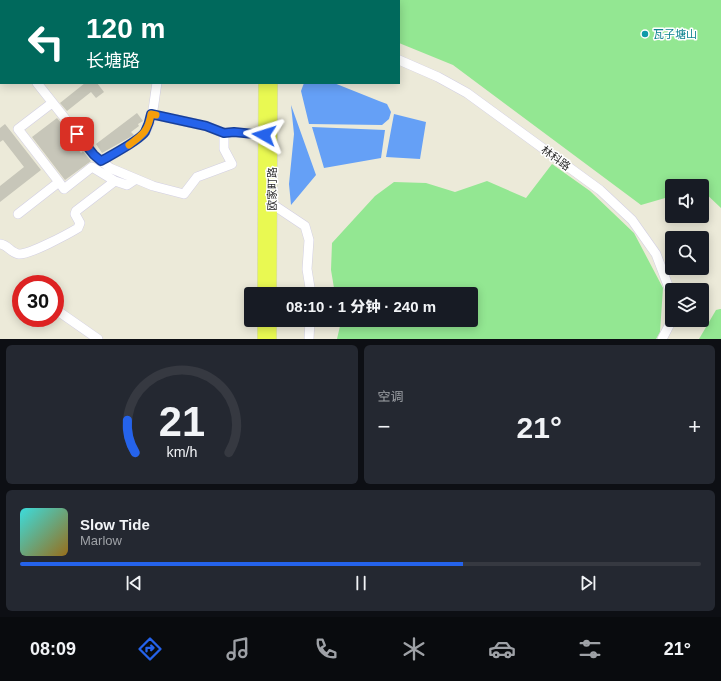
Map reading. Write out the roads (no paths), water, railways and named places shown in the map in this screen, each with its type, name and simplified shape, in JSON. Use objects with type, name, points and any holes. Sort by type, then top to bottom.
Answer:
[{"type":"main road","name":"欧家町路","points":[[264,84],[264,287]]},
{"type":"main road","name":"欧家町路","points":[[271,287],[272,84]]},
{"type":"main road","points":[[263,327],[263,339]]},
{"type":"main road","points":[[271,327],[271,339]]},
{"type":"street","name":"林科路","points":[[400,60],[438,77],[467,93],[600,190],[632,220],[656,254],[667,283]]},
{"type":"street","points":[[38,84],[94,155],[110,168],[153,186],[184,194],[197,177],[232,164],[224,149],[224,133]]},
{"type":"street","points":[[101,161],[124,148],[144,133],[150,121],[157,84]]},
{"type":"street","points":[[52,103],[18,129],[64,189],[92,167],[115,181],[127,185],[136,179]]},
{"type":"street","points":[[151,114],[206,126],[224,133],[234,132],[264,135]]},
{"type":"street","points":[[0,244],[4,244],[14,253],[27,254],[77,229],[80,223],[75,214],[76,211],[115,181]]},
{"type":"street","points":[[18,214],[59,182]]},
{"type":"street","points":[[272,204],[305,226],[308,240],[307,269],[310,287]]},
{"type":"street","points":[[64,315],[98,339]]},
{"type":"street","points":[[64,322],[88,339]]},
{"type":"street","points":[[309,339],[310,327]]},
{"type":"street","points":[[662,339],[668,327]]},
{"type":"water","points":[[304,84],[337,84],[387,104],[391,112],[389,119],[382,125],[309,124],[301,91]]},
{"type":"water","points":[[291,105],[316,175],[291,205],[289,184],[294,134]]},
{"type":"water","points":[[394,114],[426,122],[420,159],[386,157]]},
{"type":"water","points":[[312,127],[385,130],[381,158],[324,168]]},
{"type":"place","name":"瓦子塘山","points":[[645,34]]}]
